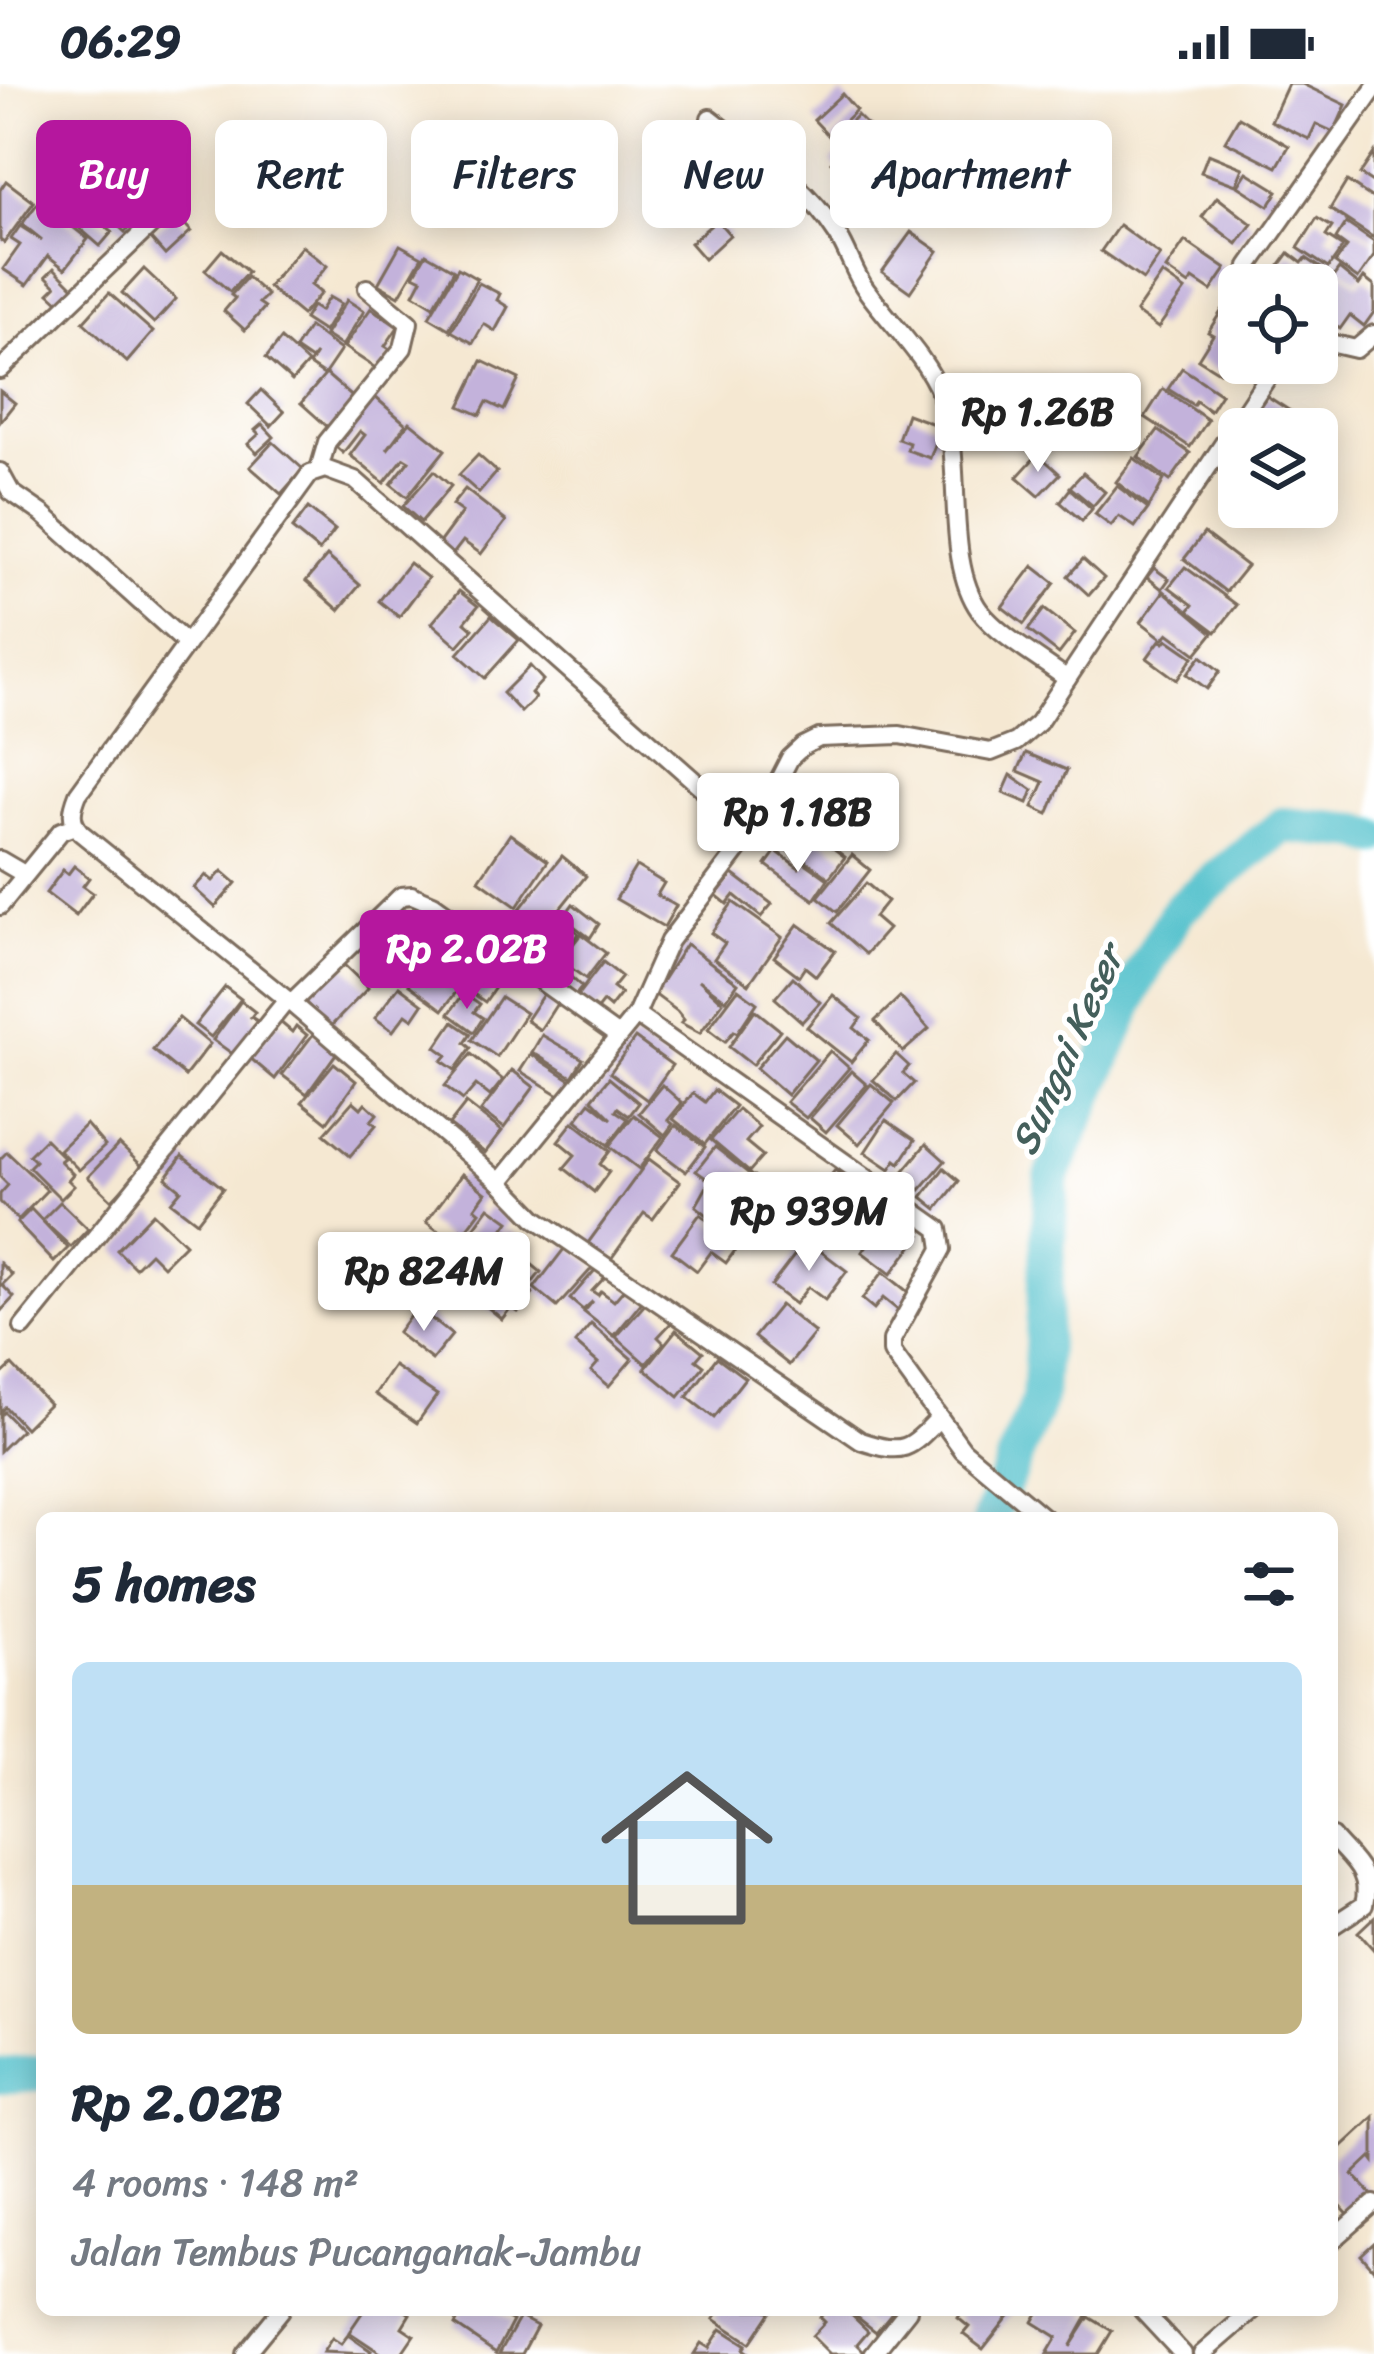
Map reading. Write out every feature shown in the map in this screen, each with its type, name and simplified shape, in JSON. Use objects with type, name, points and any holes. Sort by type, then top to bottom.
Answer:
[{"type":"street","points":[[1250,264],[1374,89]]},
{"type":"street","points":[[710,118],[792,178],[838,236],[864,287],[926,363],[944,400],[954,458],[962,564],[973,599],[984,616],[1066,679]]},
{"type":"street","points":[[0,370],[149,228]]},
{"type":"street","points":[[367,288],[409,323],[404,348],[327,442],[319,469],[310,474],[78,794],[72,808],[74,826],[289,1002],[500,1182],[535,1218],[861,1441],[901,1450],[914,1445],[939,1418]]},
{"type":"street","points":[[1338,345],[1356,349],[1374,334]]},
{"type":"street","points":[[500,1182],[636,1015],[669,941],[752,832],[790,758],[819,737],[900,735],[991,752],[1016,742],[1038,723],[1263,384]]},
{"type":"street","points":[[319,469],[355,480],[752,832]]},
{"type":"street","points":[[0,472],[10,492],[43,514],[188,644]]},
{"type":"street","points":[[0,906],[61,832],[74,826]]},
{"type":"street","points":[[0,860],[23,874]]},
{"type":"street","points":[[22,1328],[289,1002],[400,896],[412,895],[433,904],[618,1036]]},
{"type":"street","points":[[636,1015],[939,1229],[942,1249],[892,1340],[898,1362],[963,1450],[1037,1512]]},
{"type":"street","points":[[1338,1844],[1369,1887],[1369,1901],[1338,1922]]},
{"type":"street","points":[[1338,2236],[1374,2204]]},
{"type":"street","points":[[245,2354],[276,2316]]},
{"type":"street","points":[[873,2354],[901,2316]]},
{"type":"street","points":[[1148,2316],[1183,2354]]},
{"type":"street","points":[[1202,2354],[1246,2316]]},
{"type":"building","points":[[1288,84],[1302,84],[1346,105],[1334,132],[1316,124],[1309,139],[1271,121]]},
{"type":"building","points":[[842,94],[856,110],[846,120],[830,120],[829,136],[814,120]]},
{"type":"building","points":[[1239,117],[1289,146],[1277,167],[1225,141]]},
{"type":"building","points":[[1374,153],[1374,183],[1360,174]]},
{"type":"building","points":[[1208,154],[1243,168],[1236,185],[1201,172]]},
{"type":"building","points":[[1247,172],[1278,191],[1269,206],[1238,186]]},
{"type":"building","points":[[6,181],[34,202],[4,243],[0,240],[0,190]]},
{"type":"building","points":[[1347,181],[1374,199],[1374,238],[1330,209]]},
{"type":"building","points":[[1217,197],[1252,224],[1237,244],[1202,217]]},
{"type":"building","points":[[36,205],[36,228],[74,228],[88,239],[65,269],[48,256],[27,285],[3,269],[20,245],[11,239],[20,226],[42,240],[22,224]]},
{"type":"building","points":[[1317,218],[1332,227],[1326,236],[1343,247],[1331,264],[1322,264],[1298,248]]},
{"type":"building","points":[[1346,223],[1374,242],[1374,256],[1358,279],[1335,263],[1347,247],[1336,239]]},
{"type":"building","points":[[1119,225],[1160,255],[1143,280],[1101,251]]},
{"type":"building","points":[[79,228],[112,232],[100,246]]},
{"type":"building","points":[[159,228],[191,231],[165,255],[149,237]]},
{"type":"building","points":[[708,228],[724,228],[730,235],[704,259],[690,243]]},
{"type":"building","points":[[911,232],[938,251],[910,292],[882,272]]},
{"type":"building","points":[[1185,241],[1219,264],[1218,281],[1211,291],[1193,279],[1189,285],[1166,269]]},
{"type":"building","points":[[400,245],[422,257],[399,296],[378,284]]},
{"type":"building","points":[[302,246],[327,266],[311,285],[321,293],[302,315],[268,287]]},
{"type":"building","points":[[222,250],[248,272],[230,292],[205,270]]},
{"type":"building","points":[[1289,253],[1302,263],[1306,258],[1315,264],[1281,264]]},
{"type":"building","points":[[426,254],[454,270],[434,306],[414,294],[422,279],[414,275]]},
{"type":"building","points":[[54,268],[74,288],[60,303],[49,293],[56,286],[46,276]]},
{"type":"building","points":[[458,268],[477,279],[449,329],[429,317]]},
{"type":"building","points":[[144,269],[176,299],[154,323],[122,293]]},
{"type":"building","points":[[1338,270],[1359,285],[1364,278],[1374,286],[1374,312],[1364,326],[1350,315],[1338,328]]},
{"type":"building","points":[[1162,274],[1185,290],[1158,328],[1136,312]]},
{"type":"building","points":[[247,277],[267,295],[259,303],[265,307],[245,330],[224,311]]},
{"type":"building","points":[[479,283],[500,294],[497,300],[508,307],[495,331],[484,324],[473,343],[451,331]]},
{"type":"building","points":[[109,293],[153,332],[127,362],[83,322]]},
{"type":"building","points":[[329,297],[341,304],[324,332],[304,319],[312,306],[320,311]]},
{"type":"building","points":[[347,300],[364,311],[342,346],[325,335]]},
{"type":"building","points":[[371,308],[398,327],[385,346],[393,351],[380,371],[344,347]]},
{"type":"building","points":[[1218,316],[1218,371],[1198,359],[1213,335],[1208,332]]},
{"type":"building","points":[[309,327],[341,350],[324,375],[309,365],[316,354],[311,360],[295,349]]},
{"type":"building","points":[[281,339],[308,363],[292,381],[266,358]]},
{"type":"building","points":[[482,361],[519,379],[504,410],[487,402],[480,415],[460,406]]},
{"type":"building","points":[[1182,368],[1221,394],[1210,411],[1168,389]]},
{"type":"building","points":[[326,374],[357,401],[331,430],[301,403]]},
{"type":"building","points":[[1163,389],[1208,420],[1190,447],[1145,417]]},
{"type":"building","points":[[261,390],[284,412],[271,426],[248,404]]},
{"type":"building","points":[[0,391],[15,403],[0,422]]},
{"type":"building","points":[[1267,396],[1286,408],[1259,408]]},
{"type":"building","points":[[375,397],[406,424],[387,450],[410,422],[445,450],[407,497],[391,484],[409,461],[404,458],[384,483],[350,455],[365,435],[360,431],[343,453],[336,447]]},
{"type":"building","points":[[907,414],[942,427],[930,458],[907,450],[909,443],[898,439]]},
{"type":"building","points":[[262,424],[274,437],[257,453],[248,444]]},
{"type":"building","points":[[1158,430],[1190,453],[1170,481],[1138,457]]},
{"type":"building","points":[[273,442],[303,469],[281,494],[250,467]]},
{"type":"building","points":[[1038,454],[1060,474],[1039,496],[1017,477]]},
{"type":"building","points":[[478,455],[497,472],[479,493],[459,475]]},
{"type":"building","points":[[1134,458],[1164,480],[1149,507],[1116,482]]},
{"type":"building","points":[[434,471],[451,486],[421,522],[403,506]]},
{"type":"building","points":[[1083,473],[1105,492],[1093,506],[1070,487]]},
{"type":"building","points":[[1117,486],[1148,509],[1135,527],[1119,516],[1111,526],[1095,514]]},
{"type":"building","points":[[465,489],[506,521],[481,554],[463,541],[450,558],[436,547],[462,512],[452,505]]},
{"type":"building","points":[[1070,489],[1092,509],[1082,521],[1060,502]]},
{"type":"building","points":[[308,508],[335,530],[319,551],[292,529]]},
{"type":"building","points":[[1204,533],[1247,566],[1226,592],[1184,559]]},
{"type":"building","points":[[327,556],[360,585],[339,610],[306,581]]},
{"type":"building","points":[[1083,559],[1104,578],[1089,595],[1068,576]]},
{"type":"building","points":[[409,563],[428,578],[399,617],[379,601]]},
{"type":"building","points":[[1033,566],[1055,583],[1024,624],[1002,607]]},
{"type":"building","points":[[1185,567],[1237,605],[1216,632],[1188,611],[1193,605],[1169,587]]},
{"type":"building","points":[[1154,568],[1169,579],[1162,589],[1147,577]]},
{"type":"building","points":[[459,591],[478,606],[465,622],[473,629],[458,646],[432,623]]},
{"type":"building","points":[[1164,591],[1213,633],[1196,654],[1168,633],[1163,639],[1141,622]]},
{"type":"building","points":[[1044,609],[1075,633],[1059,654],[1028,630]]},
{"type":"building","points":[[491,616],[519,640],[485,678],[458,654]]},
{"type":"building","points":[[1167,639],[1193,657],[1177,680],[1147,658],[1160,640]]},
{"type":"building","points":[[1201,656],[1220,671],[1207,689],[1187,674]]},
{"type":"building","points":[[530,666],[543,680],[531,693],[535,698],[521,712],[503,693]]},
{"type":"building","points":[[1026,753],[1067,770],[1048,814],[1033,807],[1044,782],[1018,771]]},
{"type":"building","points":[[1011,775],[1033,790],[1028,803],[1003,793]]},
{"type":"building","points":[[796,820],[845,857],[829,878],[780,841]]},
{"type":"building","points":[[510,834],[548,861],[517,907],[479,880]]},
{"type":"building","points":[[776,851],[799,868],[804,862],[828,879],[814,900],[766,865]]},
{"type":"building","points":[[852,855],[870,870],[837,912],[818,897]]},
{"type":"building","points":[[562,856],[586,876],[535,940],[511,920]]},
{"type":"building","points":[[74,866],[89,878],[83,886],[93,893],[76,916],[46,893],[63,870],[68,874]]},
{"type":"building","points":[[636,866],[664,883],[657,895],[676,906],[664,927],[616,899]]},
{"type":"building","points":[[222,871],[236,883],[215,907],[194,888],[206,875],[213,881]]},
{"type":"building","points":[[733,874],[772,904],[761,917],[734,895],[727,904],[716,895]]},
{"type":"building","points":[[866,883],[887,901],[874,917],[888,929],[866,954],[831,923]]},
{"type":"building","points":[[733,902],[782,937],[749,984],[714,959],[725,943],[711,933]]},
{"type":"building","points":[[573,904],[599,924],[590,938],[563,918]]},
{"type":"building","points":[[557,918],[578,933],[566,953],[581,934],[606,953],[586,979],[539,945]]},
{"type":"building","points":[[400,924],[428,946],[401,981],[373,959]]},
{"type":"building","points":[[798,924],[835,951],[816,976],[805,967],[799,976],[774,957]]},
{"type":"building","points":[[439,943],[461,958],[446,979],[459,988],[443,1010],[409,985]]},
{"type":"building","points":[[686,944],[738,983],[726,1000],[699,980],[723,1002],[700,1033],[681,1023],[684,1020],[677,1011],[654,994]]},
{"type":"building","points":[[491,949],[512,963],[485,1002],[465,988]]},
{"type":"building","points":[[339,960],[368,988],[330,1027],[301,998]]},
{"type":"building","points":[[603,962],[622,977],[613,988],[621,994],[610,1008],[603,1002],[595,1012],[576,997]]},
{"type":"building","points":[[793,977],[820,1002],[802,1022],[775,998]]},
{"type":"building","points":[[572,978],[582,987],[575,996],[564,986]]},
{"type":"building","points":[[399,986],[423,1004],[413,1019],[406,1014],[393,1031],[375,1018]]},
{"type":"building","points":[[225,987],[241,999],[211,1037],[195,1025]]},
{"type":"building","points":[[738,989],[757,1003],[725,1042],[708,1029]]},
{"type":"building","points":[[464,993],[480,1004],[474,1012],[483,1018],[474,1032],[449,1014]]},
{"type":"building","points":[[544,993],[558,1002],[540,1030],[526,1020]]},
{"type":"building","points":[[833,995],[861,1018],[854,1028],[869,1040],[851,1062],[807,1027]]},
{"type":"building","points":[[501,997],[526,1013],[497,1057],[472,1040]]},
{"type":"building","points":[[900,997],[929,1029],[903,1052],[875,1021]]},
{"type":"building","points":[[241,1001],[259,1022],[234,1055],[213,1040]]},
{"type":"building","points":[[755,1010],[780,1030],[752,1065],[729,1047]]},
{"type":"building","points":[[179,1018],[210,1044],[185,1076],[153,1050]]},
{"type":"building","points":[[279,1021],[292,1032],[296,1026],[307,1035],[275,1079],[249,1057]]},
{"type":"building","points":[[453,1022],[471,1034],[465,1043],[471,1048],[455,1070],[442,1061],[447,1055],[436,1047]]},
{"type":"building","points":[[314,1033],[338,1051],[307,1094],[282,1075]]},
{"type":"building","points":[[785,1034],[816,1060],[787,1095],[756,1068]]},
{"type":"building","points":[[542,1035],[583,1059],[572,1077],[532,1052]]},
{"type":"building","points":[[635,1038],[672,1065],[647,1100],[610,1073]]},
{"type":"building","points":[[830,1051],[849,1068],[806,1118],[786,1102]]},
{"type":"building","points":[[471,1054],[503,1080],[490,1096],[476,1085],[463,1100],[445,1086]]},
{"type":"building","points":[[531,1054],[571,1080],[561,1096],[520,1071]]},
{"type":"building","points":[[896,1054],[909,1066],[903,1073],[914,1083],[897,1101],[873,1080]]},
{"type":"building","points":[[334,1063],[356,1081],[327,1122],[302,1102]]},
{"type":"building","points":[[512,1070],[534,1087],[504,1128],[481,1111]]},
{"type":"building","points":[[851,1071],[867,1085],[826,1132],[810,1118]]},
{"type":"building","points":[[609,1078],[639,1103],[629,1116],[618,1108],[628,1119],[608,1145],[576,1120],[590,1102],[612,1119],[592,1099]]},
{"type":"building","points":[[871,1084],[894,1103],[859,1144],[837,1125]]},
{"type":"building","points":[[662,1085],[682,1103],[668,1120],[673,1124],[665,1135],[639,1113]]},
{"type":"building","points":[[714,1090],[735,1106],[705,1144],[673,1119],[693,1093],[705,1102]]},
{"type":"building","points":[[353,1101],[361,1108],[365,1103],[377,1114],[371,1121],[376,1125],[350,1156],[324,1134]]},
{"type":"building","points":[[466,1103],[502,1131],[485,1153],[449,1125]]},
{"type":"building","points":[[738,1109],[759,1127],[746,1142],[763,1156],[749,1172],[711,1140]]},
{"type":"building","points":[[634,1115],[663,1137],[639,1169],[609,1146]]},
{"type":"building","points":[[886,1120],[915,1140],[900,1163],[896,1160],[890,1169],[865,1152]]},
{"type":"building","points":[[573,1122],[610,1151],[600,1164],[609,1172],[594,1192],[564,1168],[575,1155],[558,1141]]},
{"type":"building","points":[[86,1124],[105,1146],[79,1170],[59,1150]]},
{"type":"building","points":[[676,1125],[705,1147],[686,1172],[657,1150]]},
{"type":"building","points":[[45,1139],[73,1174],[68,1180],[74,1186],[61,1199],[29,1167],[35,1161],[29,1155]]},
{"type":"building","points":[[119,1144],[143,1167],[112,1200],[88,1177]]},
{"type":"building","points":[[926,1144],[945,1161],[920,1190],[901,1174]]},
{"type":"building","points":[[715,1147],[752,1176],[716,1222],[696,1206],[710,1181],[696,1171]]},
{"type":"building","points":[[7,1152],[47,1190],[18,1220],[0,1202],[8,1185],[0,1177],[0,1159]]},
{"type":"building","points":[[182,1156],[223,1188],[197,1222],[171,1202],[181,1190],[166,1178]]},
{"type":"building","points":[[649,1159],[680,1182],[653,1219],[644,1213],[611,1259],[588,1243]]},
{"type":"building","points":[[944,1168],[959,1181],[937,1209],[922,1197]]},
{"type":"building","points":[[835,1170],[855,1186],[830,1223],[807,1206]]},
{"type":"building","points":[[462,1174],[486,1193],[475,1208],[480,1212],[452,1241],[426,1222]]},
{"type":"building","points":[[754,1176],[783,1197],[766,1221],[758,1214],[743,1236],[722,1222]]},
{"type":"building","points":[[858,1190],[878,1205],[851,1242],[831,1227]]},
{"type":"building","points":[[60,1202],[88,1229],[71,1247],[42,1220]]},
{"type":"building","points":[[882,1205],[921,1235],[891,1274],[862,1252],[873,1237],[864,1230]]},
{"type":"building","points":[[489,1207],[509,1221],[471,1275],[450,1261]]},
{"type":"building","points":[[31,1209],[68,1248],[54,1262],[17,1223]]},
{"type":"building","points":[[153,1213],[185,1244],[163,1266],[150,1253],[135,1268],[117,1250]]},
{"type":"building","points":[[700,1214],[740,1244],[726,1263],[711,1252],[697,1271],[672,1252]]},
{"type":"building","points":[[508,1230],[524,1243],[483,1294],[467,1281]]},
{"type":"building","points":[[806,1240],[847,1271],[825,1300],[808,1287],[795,1304],[771,1286]]},
{"type":"building","points":[[567,1245],[594,1266],[557,1307],[534,1288]]},
{"type":"building","points":[[518,1253],[541,1272],[527,1289],[533,1294],[518,1312],[511,1307],[502,1319],[480,1301]]},
{"type":"building","points":[[0,1263],[12,1275],[2,1285],[14,1297],[0,1312]]},
{"type":"building","points":[[596,1269],[605,1277],[592,1291],[598,1295],[601,1291],[614,1301],[625,1288],[642,1302],[614,1336],[584,1312],[593,1301],[583,1310],[570,1299]]},
{"type":"building","points":[[883,1272],[913,1296],[900,1312],[883,1298],[874,1309],[862,1299]]},
{"type":"building","points":[[647,1302],[671,1323],[658,1337],[664,1343],[646,1364],[616,1337]]},
{"type":"building","points":[[780,1305],[815,1333],[789,1365],[754,1337]]},
{"type":"building","points":[[417,1307],[452,1335],[432,1360],[397,1333]]},
{"type":"building","points":[[591,1324],[632,1359],[609,1386],[591,1371],[598,1363],[575,1343]]},
{"type":"building","points":[[676,1330],[703,1352],[696,1360],[704,1366],[679,1397],[645,1369]]},
{"type":"building","points":[[717,1357],[745,1378],[714,1418],[687,1397]]},
{"type":"building","points":[[12,1365],[49,1404],[25,1428],[5,1407],[0,1412],[0,1376]]},
{"type":"building","points":[[394,1366],[437,1395],[417,1423],[375,1394]]},
{"type":"building","points":[[4,1412],[21,1430],[0,1451],[0,1415]]},
{"type":"building","points":[[1374,1917],[1374,1950],[1358,1932]]},
{"type":"building","points":[[1374,2117],[1374,2161],[1371,2157],[1353,2174],[1374,2197],[1353,2220],[1338,2204],[1338,2150]]},
{"type":"building","points":[[1374,2243],[1374,2270],[1361,2255]]},
{"type":"building","points":[[360,2316],[409,2316],[402,2327],[414,2335],[401,2354],[382,2354],[349,2332]]},
{"type":"building","points":[[460,2316],[504,2316],[513,2321],[496,2353],[455,2325]]},
{"type":"building","points":[[716,2316],[768,2316],[750,2343]]},
{"type":"building","points":[[852,2316],[868,2331],[857,2344],[864,2351],[830,2354],[812,2336],[825,2322],[820,2317]]},
{"type":"building","points":[[856,2316],[889,2316],[876,2332]]},
{"type":"building","points":[[1009,2316],[983,2349],[963,2334],[969,2327],[958,2318]]},
{"type":"building","points":[[1036,2316],[1087,2316],[1070,2347],[1089,2317],[1112,2331],[1098,2354],[1047,2354],[1057,2337],[1033,2322]]},
{"type":"building","points":[[520,2317],[537,2326],[522,2354],[499,2354]]},
{"type":"building","points":[[721,2329],[746,2345],[743,2349],[750,2354],[694,2354],[701,2343],[709,2348]]},
{"type":"building","points":[[348,2335],[369,2354],[323,2352],[332,2338],[341,2344]]},
{"type":"waterway","name":"Sungai Keser","points":[[992,1512],[1039,1399],[1052,1177],[1138,980],[1179,909],[1283,825],[1374,837]]},
{"type":"waterway","name":"Sungai Keser","points":[[0,2076],[36,2073]]}]
